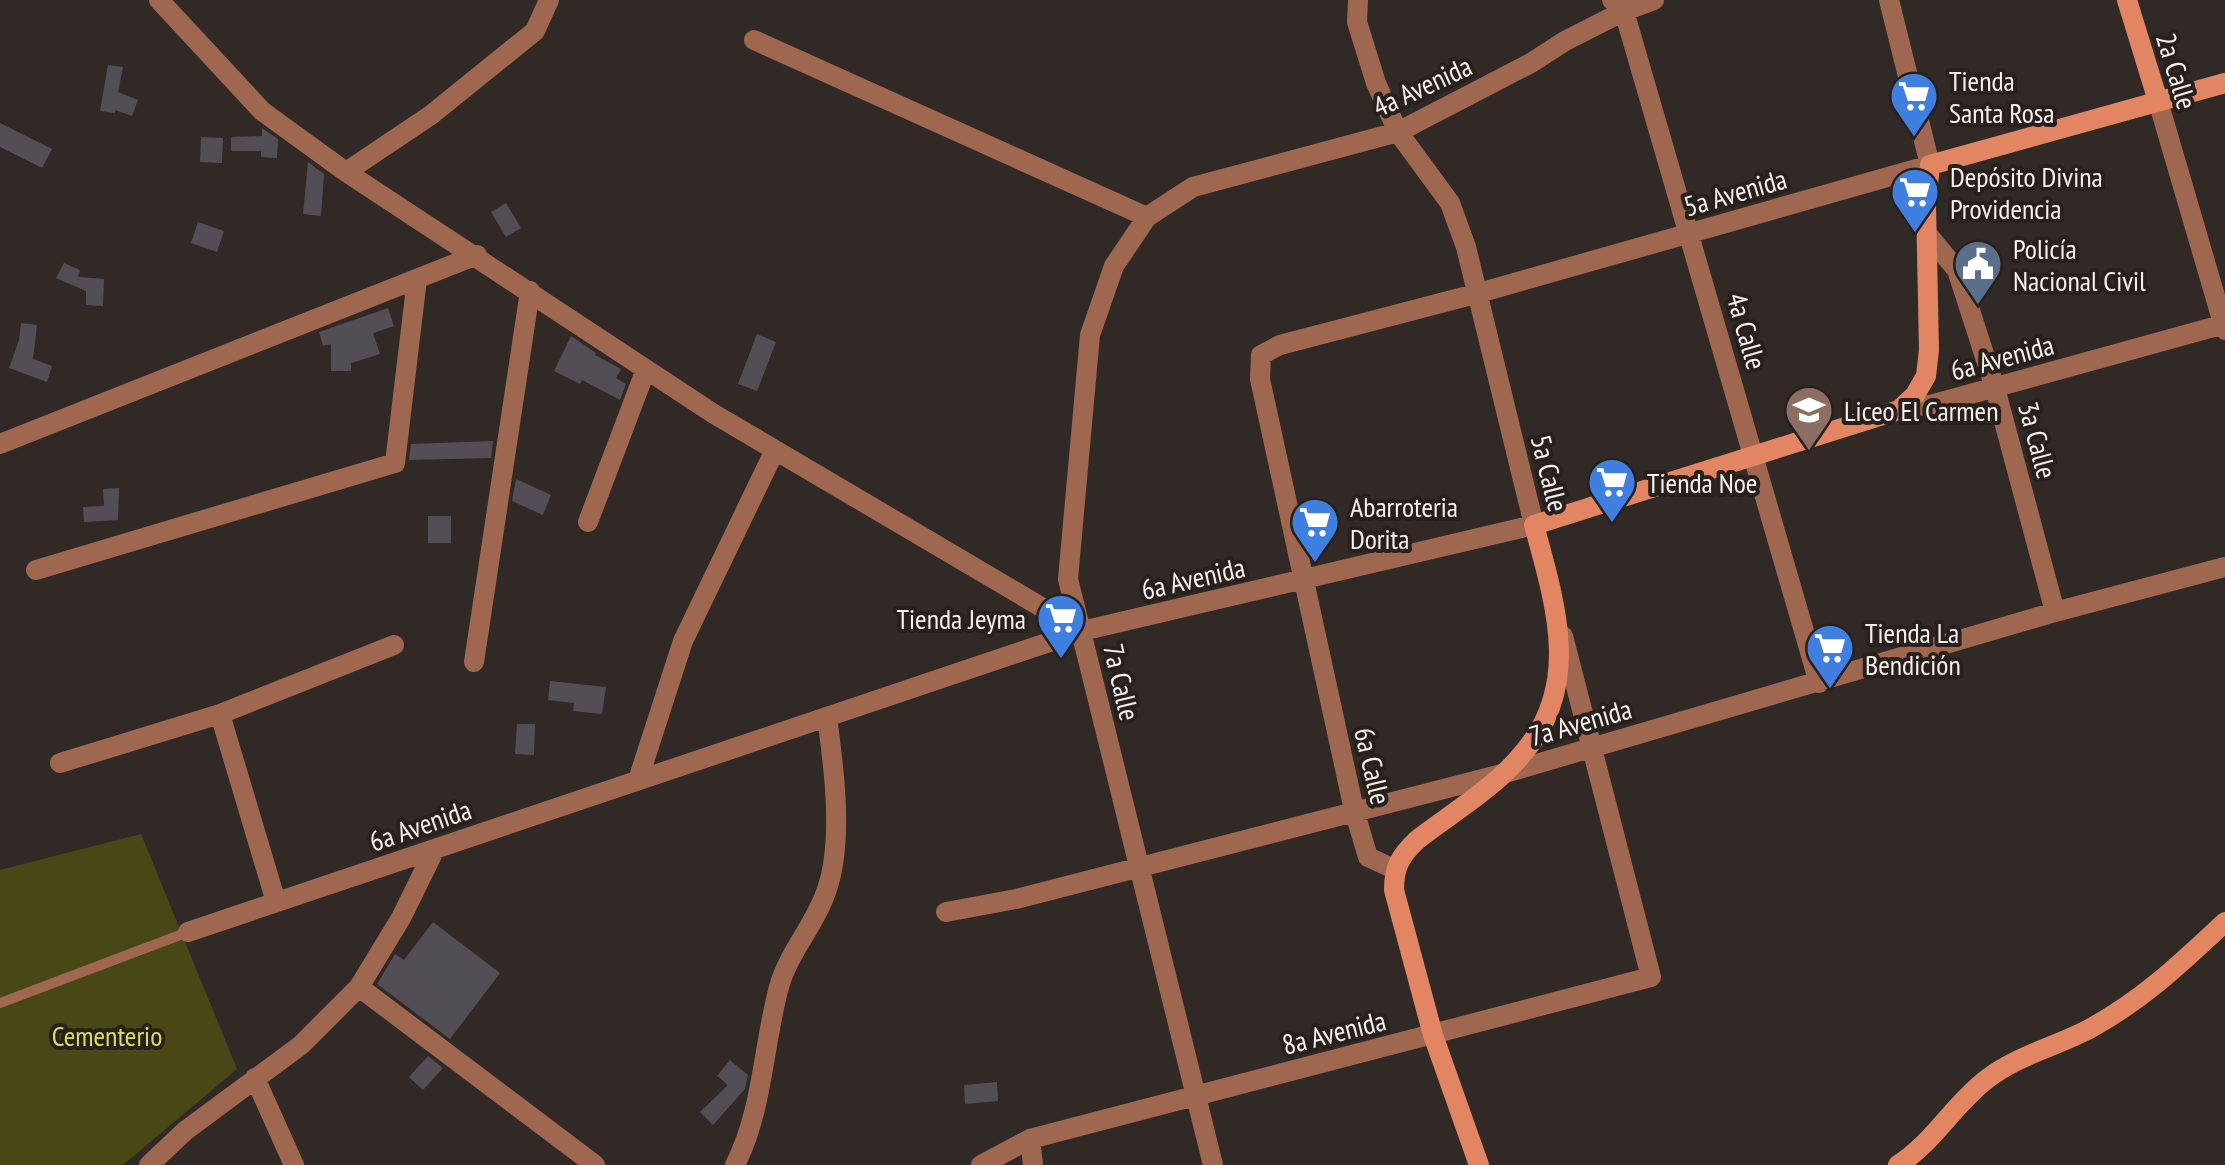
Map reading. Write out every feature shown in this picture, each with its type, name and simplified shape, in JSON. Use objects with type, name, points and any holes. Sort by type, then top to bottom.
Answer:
[{"type":"street","points":[[159,0],[262,111],[346,172],[775,450],[1082,631]]},
{"type":"street","points":[[346,172],[431,115],[535,32],[549,0]]},
{"type":"street","name":"5a Calle","points":[[1358,0],[1357,22],[1376,82],[1398,132],[1450,203],[1479,293],[1534,525],[1651,977]]},
{"type":"street","name":"4a Avenida","points":[[1147,217],[1194,187],[1398,132],[1532,63],[1618,5],[1654,0]]},
{"type":"street","points":[[1889,0],[1930,165],[1926,204],[1926,376],[1916,395],[1899,410]]},
{"type":"street","name":"2a Calle","points":[[2127,0],[2225,326]]},
{"type":"street","name":"4a Calle","points":[[1618,5],[1690,234],[1819,683]]},
{"type":"street","points":[[754,40],[1147,217]]},
{"type":"street","name":"5a Avenida","points":[[1261,355],[1280,345],[1479,293],[2225,83]]},
{"type":"street","name":"7a Calle","points":[[1147,217],[1114,266],[1090,335],[1068,579],[1213,1165]]},
{"type":"street","name":"3a Calle","points":[[1928,235],[1957,270],[1995,388],[2055,612]]},
{"type":"street","points":[[0,444],[476,255]]},
{"type":"street","points":[[36,570],[395,463],[416,279]]},
{"type":"street","points":[[474,662],[530,291]]},
{"type":"street","name":"6a Avenida","points":[[188,932],[1082,631],[1534,525],[1899,410],[2225,326]]},
{"type":"street","name":"6a Calle","points":[[1261,355],[1260,379],[1354,810],[1368,857],[1394,869]]},
{"type":"street","points":[[588,522],[646,369]]},
{"type":"street","points":[[638,780],[684,642],[775,450]]},
{"type":"street","name":"7a Avenida","points":[[946,912],[1016,899],[1502,774],[2225,566]]},
{"type":"street","points":[[1479,1165],[1433,1035],[1394,890],[1394,869],[1417,840],[1502,774],[1540,732],[1560,679],[1552,595]]},
{"type":"street","points":[[60,763],[220,714],[394,645]]},
{"type":"street","points":[[220,714],[276,902]]},
{"type":"street","points":[[735,1165],[748,1136],[779,985],[826,894],[832,870],[836,810],[827,717]]},
{"type":"street","points":[[150,1165],[186,1131],[301,1045],[360,987],[401,918],[434,849]]},
{"type":"street","points":[[1898,1165],[1913,1155],[1987,1079],[2090,1029],[2151,991],[2225,922]]},
{"type":"street","name":"8a Avenida","points":[[981,1165],[1030,1139],[1651,977]]},
{"type":"street","points":[[360,987],[595,1165]]},
{"type":"street","points":[[256,1078],[294,1165]]},
{"type":"street","points":[[1030,1139],[1033,1165]]},
{"type":"lane","points":[[0,1003],[188,932]]},
{"type":"green space","name":"Cementerio","points":[[141,834],[237,1069],[123,1165],[0,1165],[0,870]]},
{"type":"building","points":[[108,65],[123,67],[118,92],[138,100],[132,116],[115,110],[100,111]]},
{"type":"building","points":[[0,123],[52,149],[42,168],[0,147]]},
{"type":"building","points":[[262,128],[278,139],[277,158],[261,157],[261,151],[231,151],[231,137],[262,136]]},
{"type":"building","points":[[201,137],[223,138],[222,163],[200,162]]},
{"type":"building","points":[[308,162],[324,174],[321,216],[303,214]]},
{"type":"building","points":[[506,203],[521,228],[506,237],[491,212]]},
{"type":"building","points":[[198,222],[224,231],[217,252],[191,243]]},
{"type":"building","points":[[64,263],[80,270],[78,277],[104,279],[103,306],[86,305],[86,291],[56,278]]},
{"type":"building","points":[[388,308],[394,326],[373,333],[380,354],[351,363],[351,371],[331,371],[331,344],[323,346],[319,332]]},
{"type":"building","points":[[21,323],[37,325],[33,359],[52,366],[47,382],[9,368]]},
{"type":"building","points":[[757,334],[776,342],[757,391],[738,384]]},
{"type":"building","points":[[571,336],[621,369],[616,378],[626,384],[620,400],[582,380],[580,384],[554,371]]},
{"type":"building","points":[[493,441],[491,458],[409,460],[411,444]]},
{"type":"building","points":[[516,479],[551,495],[543,515],[512,501]]},
{"type":"building","points":[[119,488],[118,520],[84,522],[83,507],[104,506],[103,489]]},
{"type":"building","points":[[428,516],[451,516],[451,543],[428,543]]},
{"type":"building","points":[[550,681],[606,687],[602,714],[573,711],[574,703],[548,700]]},
{"type":"building","points":[[517,724],[535,724],[534,755],[515,754]]},
{"type":"building","points":[[433,922],[500,973],[450,1039],[377,984],[395,954],[404,960]]},
{"type":"building","points":[[428,1056],[443,1068],[423,1090],[409,1077]]},
{"type":"building","points":[[730,1060],[748,1075],[745,1089],[713,1125],[700,1112],[728,1085],[717,1076]]},
{"type":"building","points":[[997,1082],[998,1101],[965,1104],[964,1085]]},
{"type":"place","name":"Tienda Santa Rosa","points":[[1914,138]]},
{"type":"place","name":"Depósito Divina Providencia","points":[[1915,234]]},
{"type":"place","name":"Policía Nacional Civil","points":[[1978,306]]},
{"type":"place","name":"Liceo El Carmen","points":[[1809,452]]},
{"type":"place","name":"Tienda Noe","points":[[1612,524]]},
{"type":"place","name":"Abarroteria Dorita","points":[[1315,564]]},
{"type":"place","name":"Tienda Jeyma","points":[[1061,660]]},
{"type":"place","name":"Tienda La Bendición","points":[[1830,690]]}]
